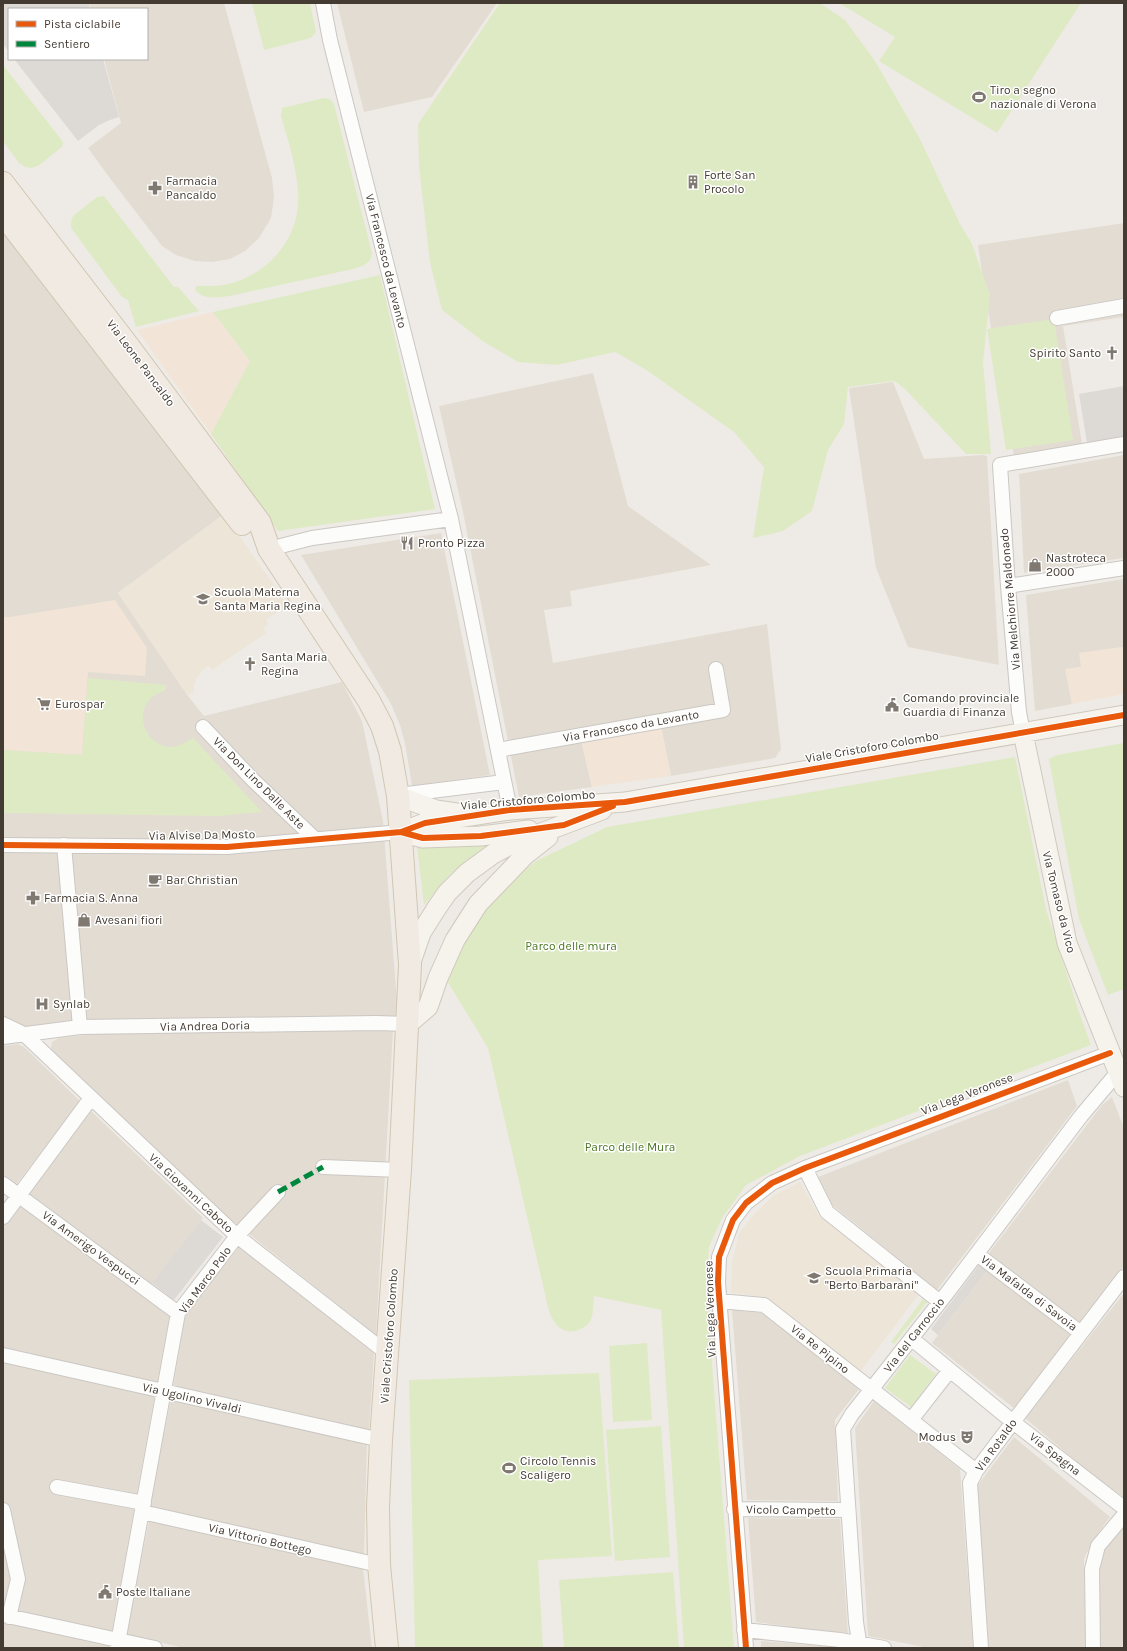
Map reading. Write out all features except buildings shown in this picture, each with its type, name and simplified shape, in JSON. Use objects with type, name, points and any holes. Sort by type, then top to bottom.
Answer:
[{"type":"main road","name":"Via Leone Pancaldo","points":[[3,183],[129,347],[260,523],[269,549],[369,701],[382,726],[390,751],[398,796],[401,832]]},
{"type":"main road","name":"Via Leone Pancaldo","points":[[3,214],[248,531],[269,549]]},
{"type":"main road","name":"Viale Cristoforo Colombo","points":[[387,1648],[379,1565],[378,1507],[408,1024],[410,965],[401,832]]},
{"type":"street","name":"Via Francesco da Levanto","points":[[323,3],[330,40],[451,519],[510,810]]},
{"type":"street","points":[[1057,318],[1124,306]]},
{"type":"street","name":"Via Melchiorre Maldonado","points":[[1023,733],[1019,712],[1008,586],[1000,465],[1124,444]]},
{"type":"street","points":[[269,549],[312,538],[451,519]]},
{"type":"street","points":[[1008,586],[1124,568]]},
{"type":"street","name":"Via Francesco da Levanto","points":[[498,750],[723,710],[716,669]]},
{"type":"street","name":"Viale Cristoforo Colombo","points":[[401,832],[422,823],[472,815],[510,810],[624,802],[1124,715]]},
{"type":"street","name":"Via Don Lino Dalle Aste","points":[[203,727],[253,780],[315,839]]},
{"type":"street","name":"Via Tomaso da Vico","points":[[1023,733],[1067,943],[1121,1080]]},
{"type":"street","name":"Viale Cristoforo Colombo","points":[[398,796],[504,782]]},
{"type":"street","name":"Viale Cristoforo Colombo","points":[[398,796],[436,810],[472,815]]},
{"type":"street","name":"Viale Cristoforo Colombo","points":[[410,965],[421,933],[432,915],[448,893],[467,873],[493,854],[512,844],[624,802]]},
{"type":"street","name":"Viale Cristoforo Colombo","points":[[401,832],[423,838],[481,836],[564,825]]},
{"type":"street","name":"Viale Cristoforo Colombo","points":[[408,1024],[428,1007],[438,978],[455,940],[478,904],[525,854],[564,825]]},
{"type":"street","name":"Via Alvise Da Mosto","points":[[3,845],[227,847],[401,832]]},
{"type":"street","points":[[64,846],[80,1027]]},
{"type":"street","name":"Via Andrea Doria","points":[[3,1037],[80,1027],[376,1023],[408,1024]]},
{"type":"street","name":"Via Giovanni Caboto","points":[[3,1024],[24,1034],[237,1236],[388,1354]]},
{"type":"street","name":"Via Lega Veronese","points":[[746,1648],[719,1301],[719,1256],[733,1220],[746,1203],[772,1183],[805,1168],[1110,1053]]},
{"type":"street","name":"Via del Carroccio","points":[[860,1646],[848,1510],[844,1429],[852,1414],[912,1339],[1081,1116],[1121,1080]]},
{"type":"street","points":[[3,1217],[91,1098]]},
{"type":"street","points":[[323,1167],[400,1170]]},
{"type":"street","points":[[805,1168],[827,1212],[940,1302]]},
{"type":"street","name":"Via Amerigo Vespucci","points":[[3,1184],[178,1313]]},
{"type":"street","name":"Via Marco Polo","points":[[118,1644],[178,1313],[237,1236],[278,1192]]},
{"type":"street","name":"Via Mafalda di Savoia","points":[[977,1254],[1081,1332]]},
{"type":"street","name":"Via Rotaldo","points":[[981,1648],[970,1483],[976,1471],[1012,1422],[1124,1277]]},
{"type":"street","name":"Via Re Pipino","points":[[719,1301],[764,1305],[976,1471]]},
{"type":"street","name":"Via Spagna","points":[[912,1339],[1012,1422],[1124,1508]]},
{"type":"street","name":"Via Ugolino Vivaldi","points":[[3,1355],[381,1440]]},
{"type":"street","points":[[912,1420],[950,1370]]},
{"type":"street","points":[[57,1487],[143,1508]]},
{"type":"street","name":"Via Vittorio Bottego","points":[[143,1508],[379,1565]]},
{"type":"street","name":"Vicolo Campetto","points":[[734,1509],[848,1510]]},
{"type":"street","points":[[3,1510],[18,1579],[6,1616],[118,1644],[155,1648]]},
{"type":"street","points":[[1093,1648],[1092,1569],[1098,1546],[1124,1515]]},
{"type":"street","points":[[744,1630],[884,1648]]},
{"type":"shaded area","points":[[3,3],[89,3],[90,8],[8,8],[8,51],[3,44]]},
{"type":"shaded area","points":[[89,3],[224,3],[272,178],[274,197],[271,218],[259,238],[245,251],[230,259],[212,262],[195,261],[176,255],[162,246],[88,148],[121,123],[104,60],[148,60],[148,8],[91,8]]},
{"type":"shaded area","points":[[337,3],[497,3],[432,97],[364,112]]},
{"type":"shaded area","points":[[15,60],[103,60],[119,117],[99,125],[78,141]]},
{"type":"shaded area","points":[[1124,223],[1124,317],[1063,326],[1082,444],[1014,456],[987,305],[978,245]]},
{"type":"shaded area","points":[[3,228],[224,514],[118,593],[188,696],[204,716],[342,682],[362,721],[383,821],[397,1002],[396,1016],[85,1021],[3,1032]]},
{"type":"shaded area","points":[[213,312],[250,361],[211,434],[137,330]]},
{"type":"shaded area","points":[[593,373],[628,506],[711,565],[570,591],[572,606],[544,610],[553,663],[767,624],[781,749],[775,758],[671,776],[661,727],[581,740],[592,787],[519,797],[463,512],[439,406]]},
{"type":"shaded area","points":[[893,382],[924,459],[987,456],[999,665],[908,647],[876,568],[849,388]]},
{"type":"shaded area","points":[[1124,386],[1124,436],[1087,443],[1079,394]]},
{"type":"shaded area","points":[[1124,455],[1124,558],[1024,573],[1019,474]]},
{"type":"shaded area","name":"Scuola Materna Santa Maria Regina","points":[[224,514],[288,605],[266,620],[268,624],[263,628],[266,633],[212,670],[208,666],[202,671],[194,685],[194,691],[188,696],[118,593]]},
{"type":"shaded area","points":[[441,533],[490,775],[412,786],[405,743],[400,725],[391,704],[301,555]]},
{"type":"shaded area","points":[[1124,579],[1124,653],[1123,647],[1081,667],[1066,669],[1072,704],[1035,711],[1026,595]]},
{"type":"shaded area","points":[[115,600],[147,648],[145,676],[88,672],[82,755],[3,750],[3,617]]},
{"type":"shaded area","points":[[1122,647],[1124,653],[1124,694],[1072,704],[1065,669],[1081,667],[1079,653]]},
{"type":"shaded area","points":[[661,726],[671,776],[592,787],[581,740]]},
{"type":"shaded area","points":[[393,1030],[376,1335],[215,1207],[51,1051],[52,1042],[59,1038],[94,1034]]},
{"type":"shaded area","points":[[18,1044],[24,1047],[80,1101],[15,1186],[3,1178],[3,1046]]},
{"type":"shaded area","points":[[1068,1080],[1077,1106],[937,1290],[830,1203],[818,1177]]},
{"type":"shaded area","points":[[1112,1097],[1124,1128],[1124,1266],[1080,1323],[989,1253],[1102,1105]]},
{"type":"shaded area","points":[[90,1110],[203,1218],[150,1286],[26,1193]]},
{"type":"shaded area","name":"Scuola Primaria \"Berto Barbarani\"","points":[[800,1182],[819,1216],[918,1295],[861,1371],[767,1297],[731,1293],[732,1262],[739,1233],[756,1212],[774,1195]]},
{"type":"shaded area","points":[[19,1204],[170,1313],[157,1384],[3,1349],[3,1226]]},
{"type":"shaded area","points":[[201,1220],[223,1237],[174,1300],[152,1283]]},
{"type":"shaded area","points":[[239,1247],[374,1353],[369,1432],[173,1388],[185,1316]]},
{"type":"shaded area","points":[[979,1265],[987,1271],[938,1335],[931,1329]]},
{"type":"shaded area","points":[[987,1271],[1071,1335],[1015,1409],[932,1343]]},
{"type":"shaded area","points":[[1124,1293],[1124,1497],[1096,1478],[1025,1418]]},
{"type":"shaded area","points":[[732,1310],[762,1313],[859,1389],[835,1420],[838,1501],[747,1500]]},
{"type":"shaded area","points":[[3,1360],[155,1394],[112,1631],[3,1609]]},
{"type":"shaded area","points":[[171,1398],[367,1442],[364,1559],[149,1511]]},
{"type":"shaded area","points":[[874,1401],[960,1469],[973,1648],[929,1648],[868,1636],[855,1428]]},
{"type":"shaded area","points":[[1014,1437],[1110,1517],[1093,1540],[1084,1559],[1086,1648],[989,1648],[977,1486]]},
{"type":"shaded area","points":[[748,1518],[840,1519],[848,1635],[756,1622]]},
{"type":"shaded area","points":[[149,1521],[363,1568],[372,1648],[185,1648],[126,1635]]},
{"type":"shaded area","points":[[1124,1525],[1124,1648],[1098,1648],[1097,1579],[1100,1558],[1106,1547]]},
{"type":"shaded area","points":[[3,1622],[109,1645],[108,1648],[3,1648]]},
{"type":"shaded area","points":[[761,1641],[845,1648],[761,1648]]},
{"type":"green space","points":[[252,3],[310,3],[316,32],[312,37],[307,39],[264,50]]},
{"type":"green space","points":[[500,3],[820,3],[845,20],[875,61],[919,137],[960,224],[972,244],[990,295],[983,362],[991,454],[966,454],[904,388],[894,381],[848,387],[844,424],[828,450],[812,511],[783,531],[753,538],[764,467],[734,432],[645,369],[615,352],[557,365],[518,362],[484,342],[442,310],[430,263],[419,166],[418,124]]},
{"type":"green space","name":"Tiro a segno nazionale di Verona","points":[[839,3],[1081,3],[997,133],[879,61],[895,37]]},
{"type":"green space","points":[[3,65],[63,142],[62,147],[38,166],[31,168],[25,167],[19,163],[3,141]]},
{"type":"green space","points":[[324,98],[330,99],[334,104],[372,253],[370,260],[363,266],[353,269],[230,296],[211,298],[203,296],[195,290],[196,286],[223,285],[246,278],[271,261],[281,250],[289,237],[298,209],[298,194],[294,164],[281,116],[282,108]]},
{"type":"green space","points":[[104,196],[174,287],[178,287],[199,311],[136,327],[128,300],[122,297],[71,228],[73,216],[97,197]]},
{"type":"green space","points":[[380,275],[435,509],[278,531],[211,434],[250,361],[213,312]]},
{"type":"green space","points":[[1054,319],[1073,440],[1006,450],[987,329]]},
{"type":"green space","points":[[88,678],[166,685],[166,690],[153,696],[145,706],[143,722],[150,736],[155,742],[171,747],[180,745],[193,738],[262,812],[219,816],[3,813],[3,750],[82,755]]},
{"type":"green space","points":[[1124,743],[1124,989],[1108,995],[1079,919],[1049,759],[1057,755]]},
{"type":"green space","points":[[1015,757],[1046,909],[1091,1045],[800,1156],[746,1185],[722,1218],[709,1247],[706,1286],[734,1648],[684,1648],[661,1310],[594,1296],[592,1317],[589,1323],[578,1330],[567,1331],[562,1329],[552,1318],[548,1307],[488,1048],[446,979],[473,926],[505,886],[536,861],[607,827]]},
{"type":"green space","points":[[486,846],[449,875],[424,905],[417,847]]},
{"type":"green space","points":[[923,1299],[927,1302],[894,1344],[891,1342]]},
{"type":"green space","points":[[647,1343],[652,1420],[613,1422],[609,1346]]},
{"type":"green space","points":[[910,1355],[936,1374],[911,1407],[885,1388]]},
{"type":"green space","name":"Circolo Tennis Scaligero","points":[[599,1373],[612,1556],[538,1560],[543,1648],[415,1648],[409,1380]]},
{"type":"green space","points":[[661,1426],[670,1557],[615,1561],[606,1430]]},
{"type":"green space","points":[[673,1572],[679,1648],[564,1648],[559,1580]]},
{"type":"marked path","points":[[278,1192],[323,1167]]},
{"type":"cycle path","points":[[401,832],[425,823],[510,810],[625,802],[1124,715]]},
{"type":"cycle path","points":[[3,845],[227,847],[401,832],[423,838],[481,836],[564,825],[613,806]]},
{"type":"cycle path","points":[[746,1648],[718,1282],[719,1257],[733,1220],[746,1203],[772,1183],[805,1168],[1110,1053]]},
{"type":"place","name":"Tiro a segno nazionale di Verona","points":[[979,97]]},
{"type":"place","name":"Forte San Procolo","points":[[693,182]]},
{"type":"place","name":"Farmacia Pancaldo","points":[[155,188]]},
{"type":"place","name":"Spirito Santo","points":[[1112,353]]},
{"type":"place","name":"Pronto Pizza","points":[[407,543]]},
{"type":"place","name":"Nastroteca 2000","points":[[1035,565]]},
{"type":"place","name":"Scuola Materna Santa Maria Regina","points":[[203,599]]},
{"type":"place","name":"Santa Maria Regina","points":[[250,664]]},
{"type":"place","name":"Eurospar","points":[[44,704]]},
{"type":"place","name":"Comando provinciale Guardia di Finanza","points":[[892,705]]},
{"type":"place","name":"Bar Christian","points":[[155,880]]},
{"type":"place","name":"Farmacia S. Anna","points":[[33,898]]},
{"type":"place","name":"Avesani fiori","points":[[84,920]]},
{"type":"place","name":"Synlab","points":[[42,1004]]},
{"type":"place","name":"Scuola Primaria \"Berto Barbarani\"","points":[[814,1278]]},
{"type":"place","name":"Modus","points":[[967,1437]]},
{"type":"place","name":"Circolo Tennis Scaligero","points":[[509,1468]]},
{"type":"place","name":"Poste Italiane","points":[[105,1592]]},
{"type":"park label","name":"Parco delle mura","points":[[571,946]]},
{"type":"park label","name":"Parco delle Mura","points":[[630,1147]]}]
